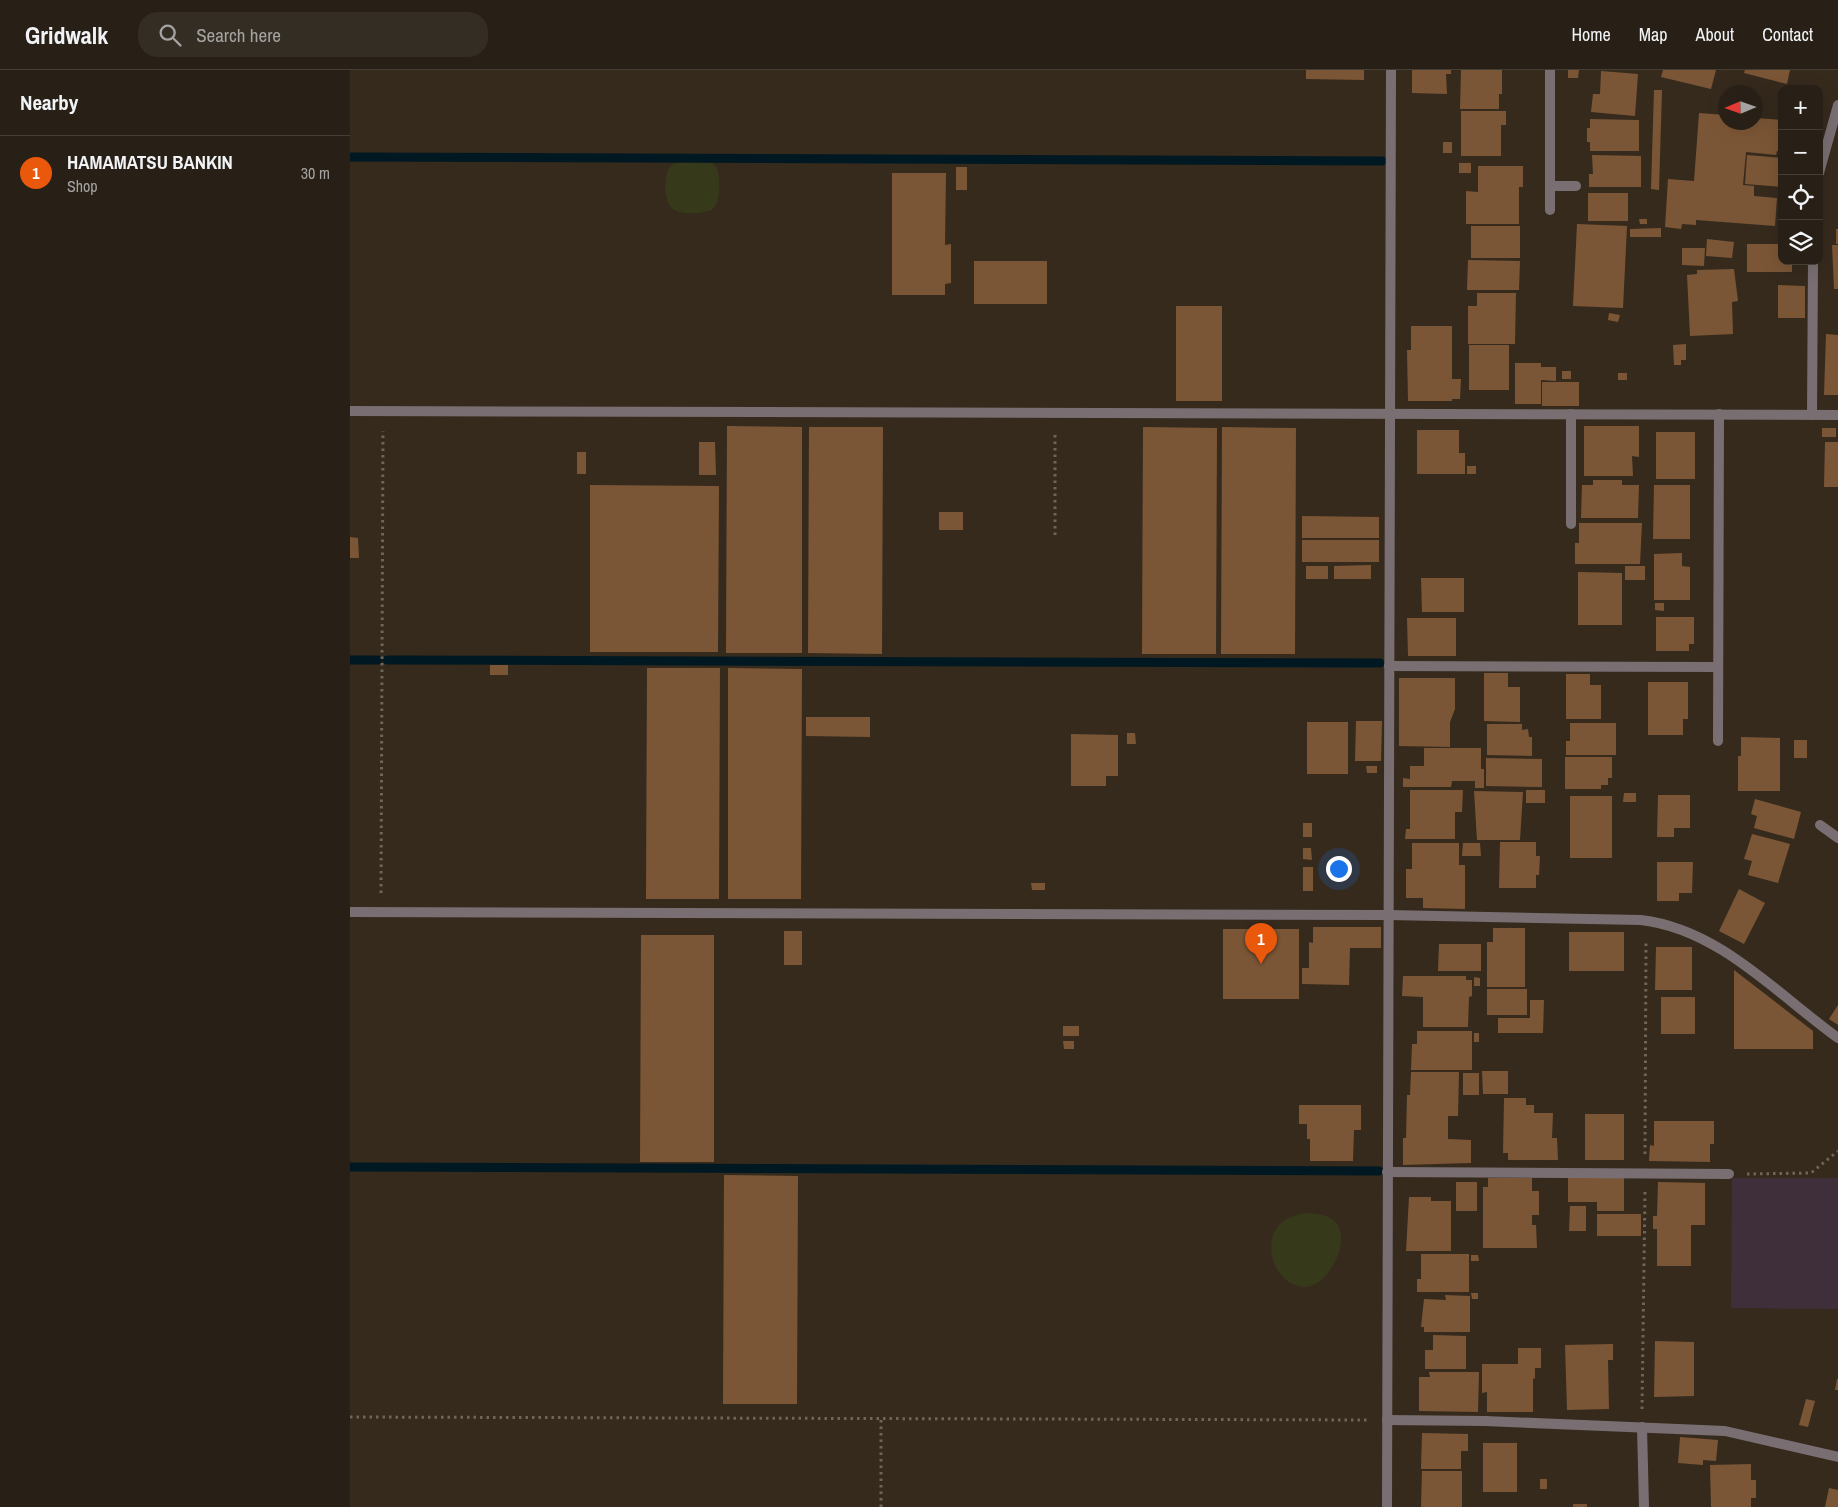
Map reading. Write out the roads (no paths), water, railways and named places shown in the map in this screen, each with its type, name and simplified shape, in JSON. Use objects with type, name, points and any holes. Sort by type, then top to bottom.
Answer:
[{"type":"street","points":[[1387,1507],[1390,70]]},
{"type":"street","points":[[1550,70],[1550,210]]},
{"type":"street","points":[[1823,159],[1838,105]]},
{"type":"street","points":[[1550,186],[1576,186]]},
{"type":"street","points":[[1812,415],[1813,265]]},
{"type":"street","points":[[350,411],[1838,415]]},
{"type":"street","points":[[1571,414],[1571,524]]},
{"type":"street","points":[[1718,741],[1719,414]]},
{"type":"street","points":[[1389,666],[1718,668]]},
{"type":"street","points":[[1820,825],[1838,838]]},
{"type":"street","points":[[350,912],[1388,915],[1646,921],[1664,924],[1685,931],[1724,952],[1838,1038]]},
{"type":"street","points":[[1388,1172],[1729,1174]]},
{"type":"street","points":[[1387,1420],[1726,1431],[1838,1458]]},
{"type":"street","points":[[1642,1427],[1644,1507]]},
{"type":"waterway","points":[[350,157],[1382,161]]},
{"type":"waterway","points":[[350,660],[378,660]]},
{"type":"waterway","points":[[387,660],[1380,663]]},
{"type":"waterway","points":[[350,1167],[1379,1171]]},
{"type":"place","name":"HAMAMATSU BANKIN","points":[[1261,964]]}]
